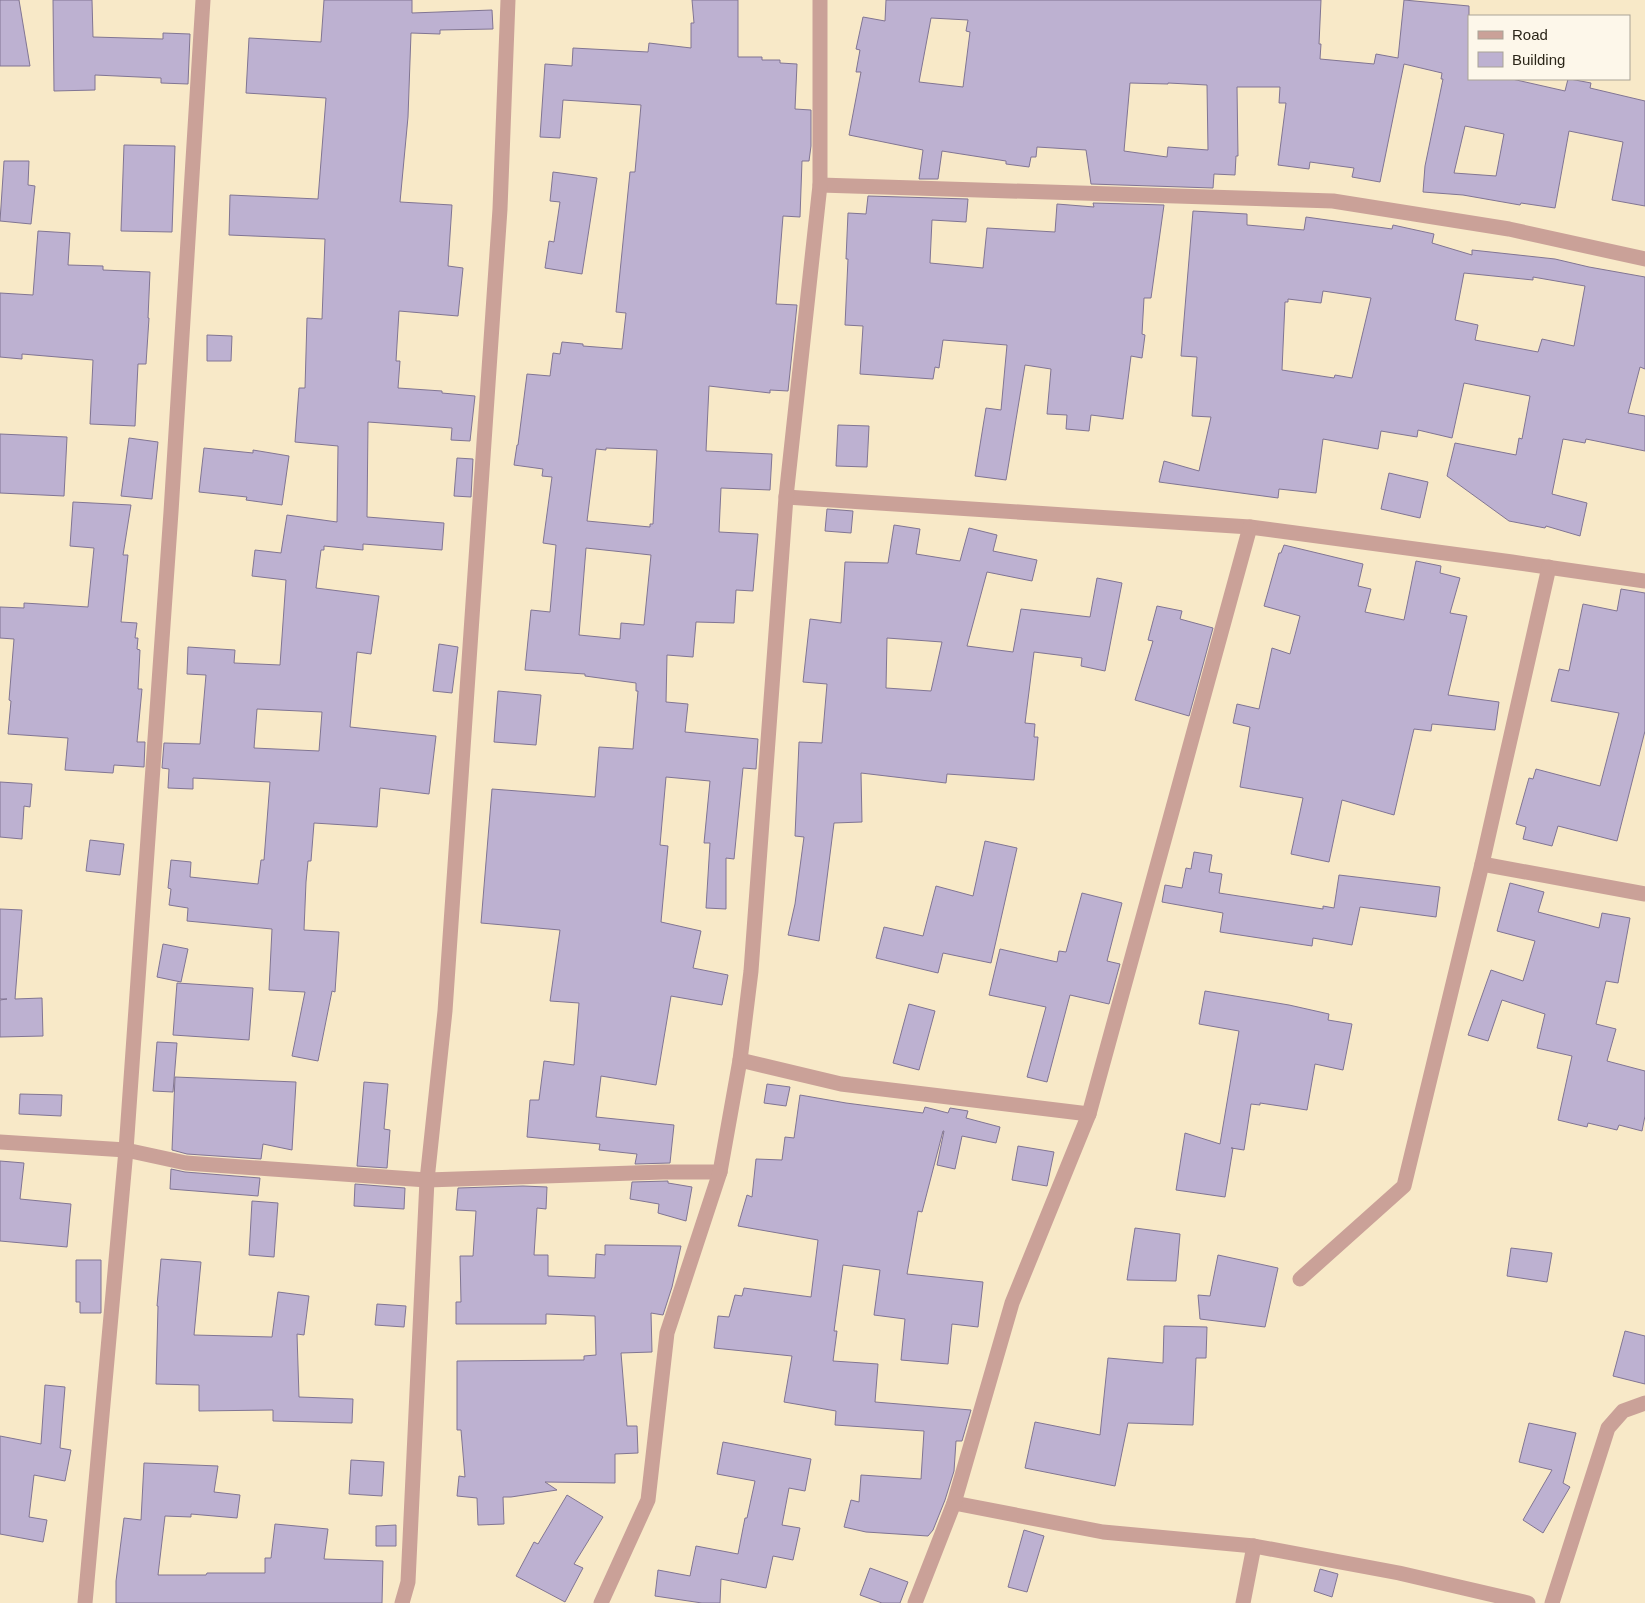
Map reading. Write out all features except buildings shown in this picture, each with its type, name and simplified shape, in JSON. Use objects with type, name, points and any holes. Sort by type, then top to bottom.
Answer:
[{"type":"street","points":[[85,1603],[126,1150],[171,512],[204,0]]},
{"type":"street","points":[[402,1603],[408,1582],[428,1180],[445,1001],[497,249],[508,0]]},
{"type":"street","points":[[601,1603],[648,1500],[667,1333],[720,1172],[740,1060],[752,962],[786,497],[820,185],[820,0]]},
{"type":"street","points":[[820,185],[1333,202],[1509,229],[1645,259]]},
{"type":"street","points":[[786,497],[1250,527],[1549,567],[1645,582]]},
{"type":"street","points":[[915,1603],[954,1503],[1012,1303],[1089,1114],[1250,527]]},
{"type":"street","points":[[1300,1279],[1404,1186],[1482,864],[1549,567]]},
{"type":"street","points":[[1482,864],[1645,894]]},
{"type":"street","points":[[740,1060],[841,1084],[1089,1114]]},
{"type":"street","points":[[0,1142],[126,1150],[186,1163],[428,1180],[663,1172],[720,1172]]},
{"type":"street","points":[[1552,1603],[1608,1428],[1623,1411],[1645,1403]]},
{"type":"street","points":[[954,1503],[1103,1532],[1254,1546],[1399,1573],[1528,1603]]},
{"type":"street","points":[[1243,1603],[1254,1546]]}]
